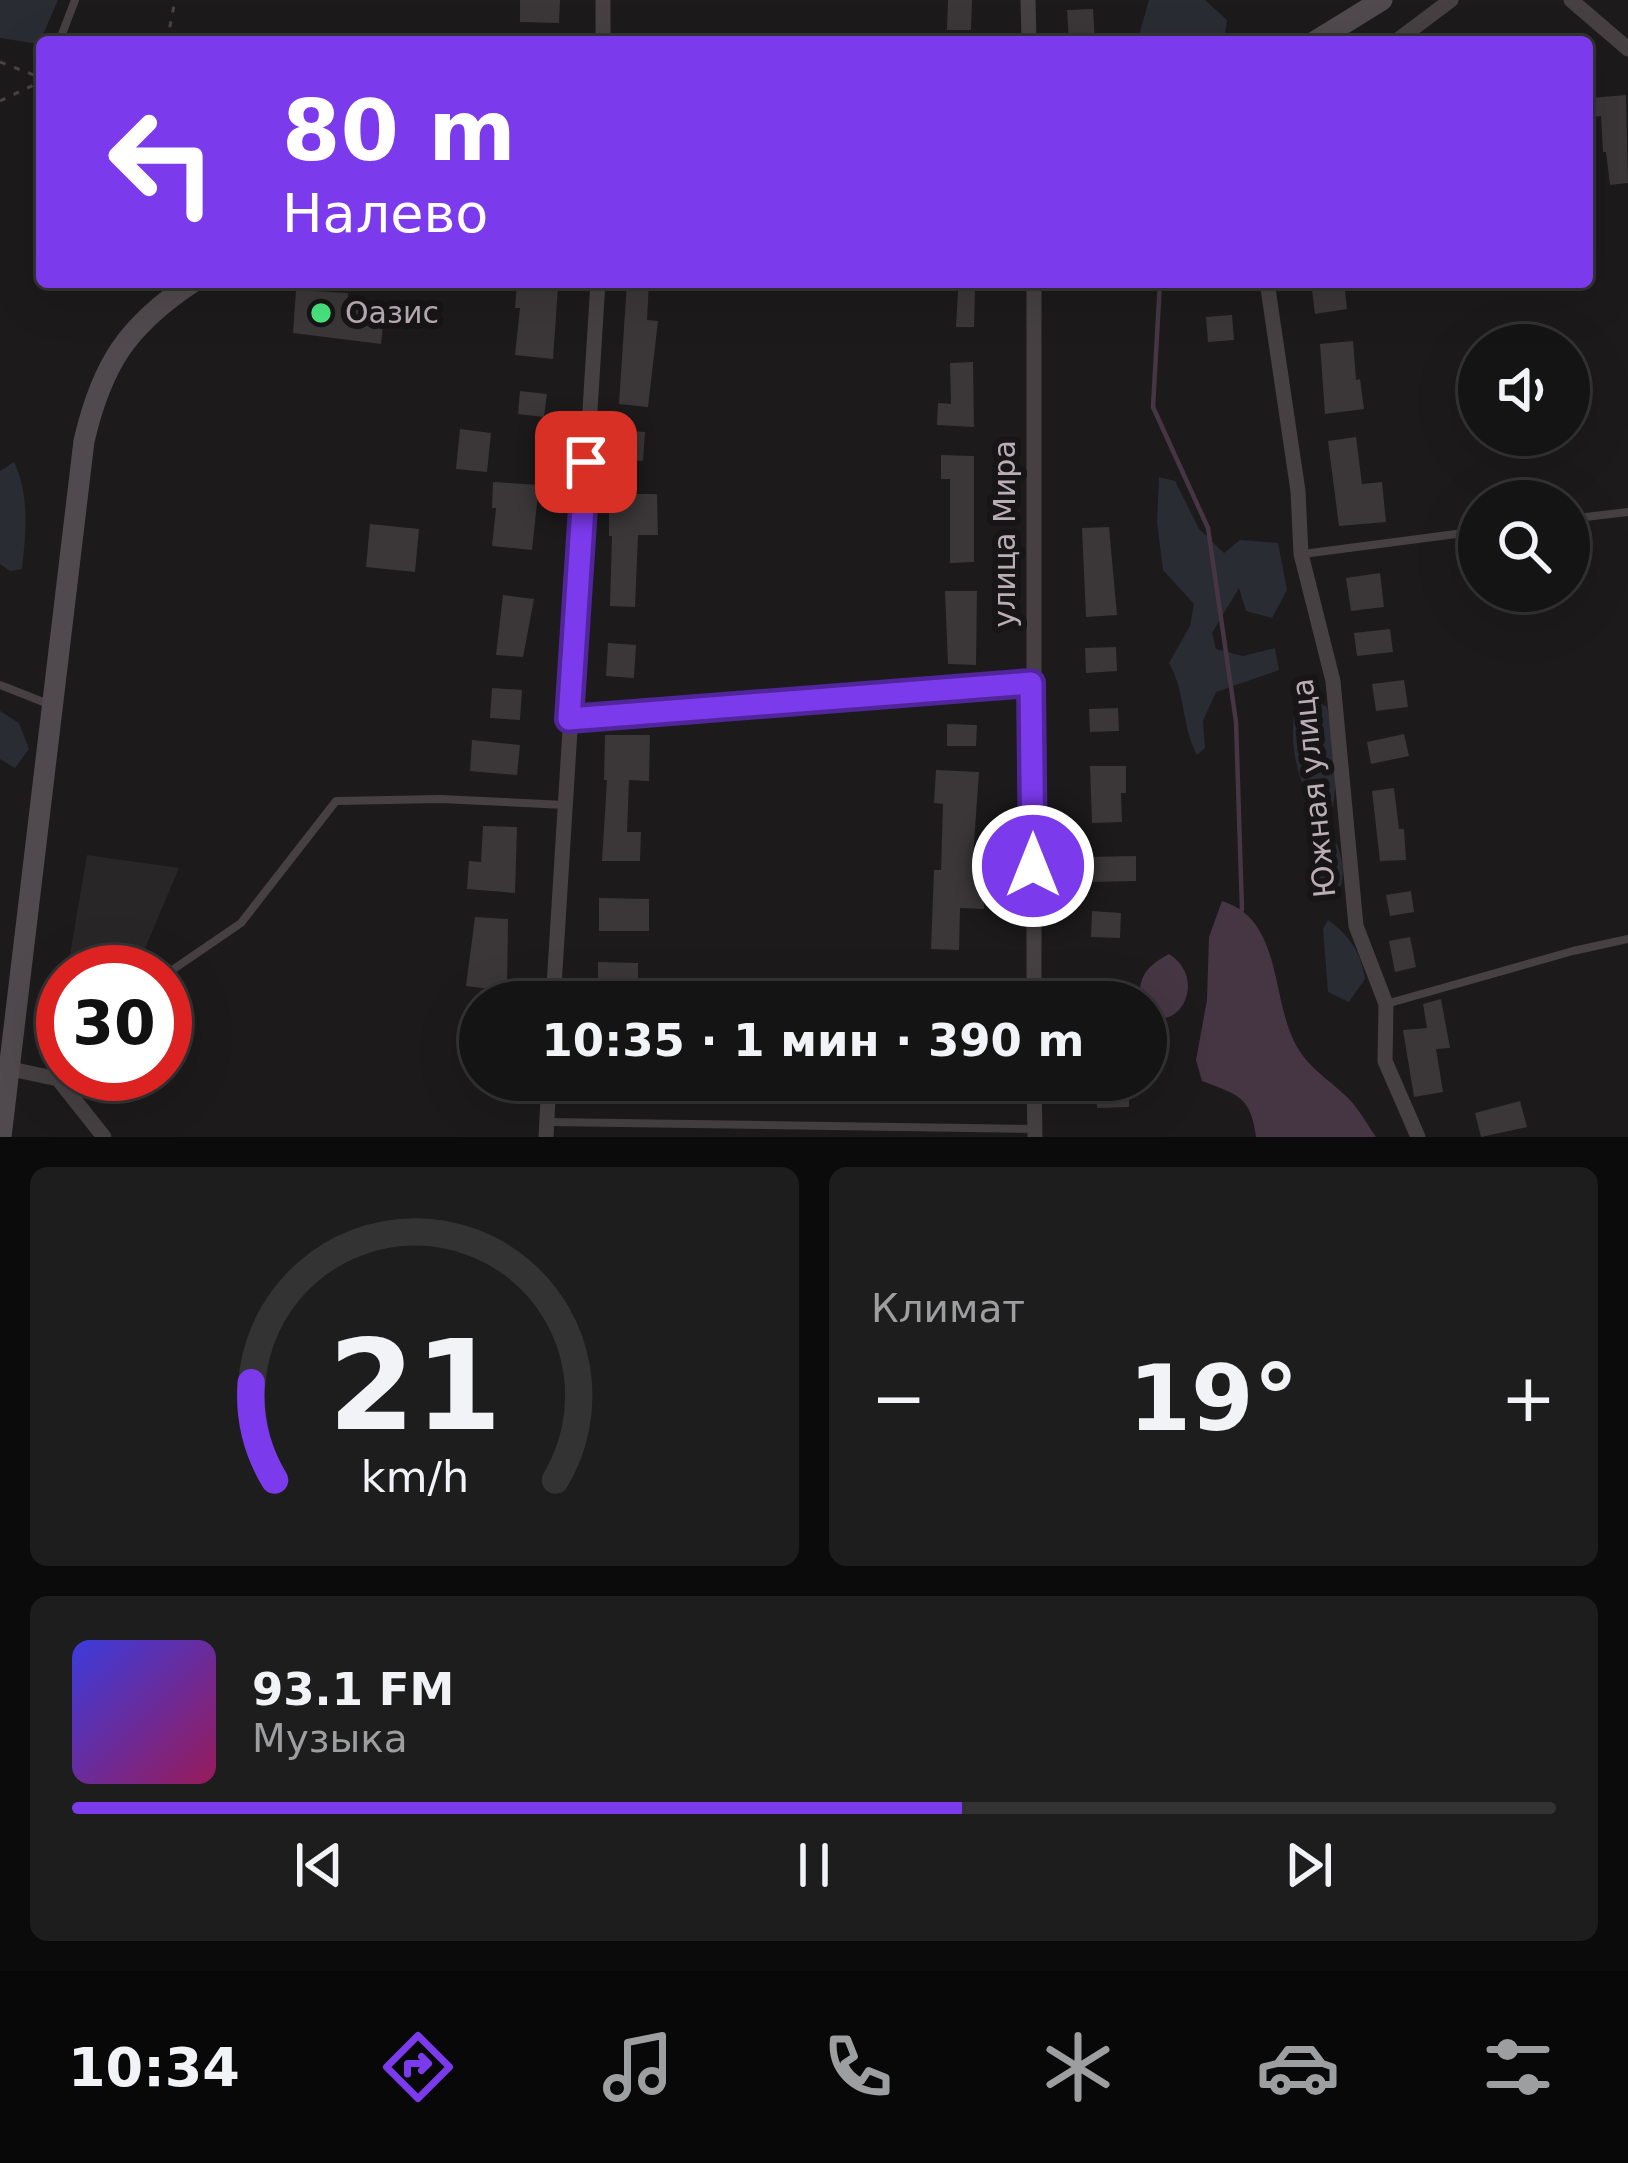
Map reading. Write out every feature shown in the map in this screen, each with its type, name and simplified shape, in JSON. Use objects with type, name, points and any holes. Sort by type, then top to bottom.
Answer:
[{"type":"main road","points":[[1324,36],[1382,0]]},
{"type":"main road","points":[[2,1137],[82,460],[94,397],[122,344],[176,288]]},
{"type":"street","points":[[603,0],[603,36]]},
{"type":"street","points":[[1028,0],[1029,36]]},
{"type":"street","points":[[1403,36],[1451,0]]},
{"type":"street","points":[[1571,0],[1628,50]]},
{"type":"street","points":[[554,981],[598,288]]},
{"type":"street","name":"улица Мира","points":[[1034,288],[1034,981]]},
{"type":"street","name":"Южная улица","points":[[1269,288],[1298,491],[1301,554],[1333,681],[1356,926],[1386,1004],[1385,1061],[1418,1137]]},
{"type":"street","points":[[10,1069],[36,1073]]},
{"type":"street","points":[[78,1101],[104,1137]]},
{"type":"street","points":[[1034,1101],[1035,1133]]},
{"type":"lane","points":[[61,36],[75,0]]},
{"type":"lane","points":[[1590,517],[1628,512]]},
{"type":"lane","points":[[1301,554],[1458,534]]},
{"type":"lane","points":[[569,719],[1031,683]]},
{"type":"lane","points":[[0,685],[52,705]]},
{"type":"lane","points":[[192,956],[241,923],[336,800],[565,805]]},
{"type":"lane","points":[[1386,1004],[1628,939]]},
{"type":"lane","points":[[546,1130],[1035,1133]]},
{"type":"path","points":[[168,36],[176,0]]},
{"type":"path","points":[[0,62],[36,77]]},
{"type":"path","points":[[0,101],[36,82]]},
{"type":"shaded area","points":[[0,0],[58,0],[36,44],[0,38]]},
{"type":"shaded area","points":[[1149,0],[1205,0],[1227,20],[1225,36],[1139,36]]},
{"type":"shaded area","points":[[14,462],[23,488],[25,528],[22,569],[10,571],[0,564],[0,471]]},
{"type":"shaded area","points":[[1159,477],[1175,481],[1199,529],[1224,553],[1240,540],[1278,543],[1287,590],[1272,618],[1246,611],[1239,588],[1212,633],[1216,649],[1243,656],[1275,648],[1279,670],[1216,692],[1203,721],[1205,748],[1197,755],[1169,663],[1190,626],[1194,604],[1163,570],[1157,522]]},
{"type":"shaded area","points":[[1301,691],[1327,707],[1336,774],[1331,814],[1313,810],[1297,766],[1293,737]]},
{"type":"shaded area","points":[[0,711],[19,723],[29,749],[15,768],[0,759]]},
{"type":"shaded area","points":[[1337,844],[1342,882],[1336,895],[1317,893],[1312,872],[1321,849]]},
{"type":"shaded area","points":[[87,855],[179,868],[146,945],[72,945]]},
{"type":"shaded area","points":[[1222,901],[1242,911],[1265,942],[1288,1026],[1301,1053],[1352,1102],[1376,1137],[1256,1137],[1251,1113],[1241,1099],[1202,1081],[1196,1060],[1207,1000],[1209,937]]},
{"type":"shaded area","points":[[1328,920],[1353,945],[1363,969],[1365,979],[1349,1002],[1328,992],[1323,929]]},
{"type":"shaded area","points":[[1169,954],[1187,977],[1184,1002],[1169,1017],[1167,981],[1142,981]]},
{"type":"building","points":[[520,0],[560,0],[559,23],[520,22]]},
{"type":"building","points":[[948,0],[972,0],[971,30],[947,30]]},
{"type":"building","points":[[1093,9],[1095,36],[1069,36],[1067,10]]},
{"type":"building","points":[[1626,95],[1628,183],[1610,185],[1601,116],[1593,117],[1593,98]]},
{"type":"building","points":[[517,288],[558,288],[553,359],[515,355],[520,308],[515,308]]},
{"type":"building","points":[[627,288],[649,288],[647,320],[658,321],[648,407],[619,404]]},
{"type":"building","points":[[1312,288],[1345,288],[1347,309],[1315,314]]},
{"type":"building","name":"Оазис","points":[[296,290],[348,293],[348,303],[385,307],[381,344],[293,333]]},
{"type":"building","points":[[958,291],[975,291],[974,327],[956,327]]},
{"type":"building","points":[[1232,315],[1234,340],[1208,342],[1206,317]]},
{"type":"building","points":[[1353,341],[1364,409],[1325,414],[1320,344]]},
{"type":"building","points":[[973,362],[974,427],[937,425],[938,403],[951,404],[950,363]]},
{"type":"building","points":[[520,391],[547,394],[544,417],[518,414]]},
{"type":"building","points":[[460,429],[491,433],[487,472],[456,469]]},
{"type":"building","points":[[617,430],[645,432],[643,461],[615,460]]},
{"type":"building","points":[[1356,437],[1362,484],[1382,482],[1386,522],[1339,526],[1328,441]]},
{"type":"building","points":[[941,455],[974,456],[974,562],[950,563],[950,479],[941,479]]},
{"type":"building","points":[[493,482],[539,485],[532,550],[492,546]]},
{"type":"building","points":[[609,494],[657,494],[658,535],[638,535],[635,607],[610,606]]},
{"type":"building","points":[[370,524],[419,529],[415,572],[366,567]]},
{"type":"building","points":[[1109,527],[1117,615],[1086,617],[1082,528]]},
{"type":"building","points":[[1380,573],[1384,607],[1351,611],[1346,578]]},
{"type":"building","points":[[945,591],[977,591],[976,665],[948,664]]},
{"type":"building","points":[[503,595],[534,599],[523,657],[496,655]]},
{"type":"building","points":[[1390,629],[1393,652],[1357,656],[1354,633]]},
{"type":"building","points":[[608,643],[636,645],[634,678],[606,676]]},
{"type":"building","points":[[1116,647],[1117,671],[1086,673],[1085,648]]},
{"type":"building","points":[[1404,680],[1408,707],[1376,711],[1372,684]]},
{"type":"building","points":[[492,688],[522,690],[520,720],[490,718]]},
{"type":"building","points":[[1118,708],[1119,731],[1090,732],[1089,709]]},
{"type":"building","points":[[947,724],[977,725],[976,746],[947,746]]},
{"type":"building","points":[[1404,734],[1409,756],[1371,764],[1367,742]]},
{"type":"building","points":[[605,735],[650,735],[649,781],[629,780],[627,832],[641,832],[640,861],[602,861]]},
{"type":"building","points":[[472,740],[520,745],[517,775],[470,771]]},
{"type":"building","points":[[1090,766],[1126,766],[1122,822],[1092,823]]},
{"type":"building","points":[[936,770],[979,772],[972,871],[983,871],[984,909],[960,908],[959,950],[931,949],[943,804],[934,803]]},
{"type":"building","points":[[1394,788],[1406,860],[1380,861],[1372,791]]},
{"type":"building","points":[[483,826],[517,827],[515,893],[467,889],[469,861],[481,862]]},
{"type":"building","points":[[1136,856],[1136,881],[1092,882],[1091,857]]},
{"type":"building","points":[[1411,891],[1414,912],[1390,916],[1386,895]]},
{"type":"building","points":[[599,898],[649,899],[649,931],[599,931]]},
{"type":"building","points":[[1092,911],[1121,913],[1120,938],[1091,937]]},
{"type":"building","points":[[475,917],[508,919],[507,981],[467,981]]},
{"type":"building","points":[[1410,937],[1416,967],[1395,972],[1389,941]]},
{"type":"building","points":[[598,962],[638,963],[638,981],[598,981]]},
{"type":"building","points":[[1441,999],[1450,1048],[1436,1049],[1443,1092],[1414,1097],[1403,1030],[1427,1028],[1423,1004]]},
{"type":"building","points":[[1097,1101],[1129,1101],[1129,1107],[1097,1108]]},
{"type":"building","points":[[1520,1101],[1527,1127],[1481,1137],[1475,1113]]},
{"type":"waterway","points":[[1160,288],[1153,407],[1208,528],[1236,722],[1242,910]]},
{"type":"place","name":"Оазис","points":[[321,313]]},
{"type":"route","points":[[586,462],[569,719],[1031,683],[1033,866]]}]
